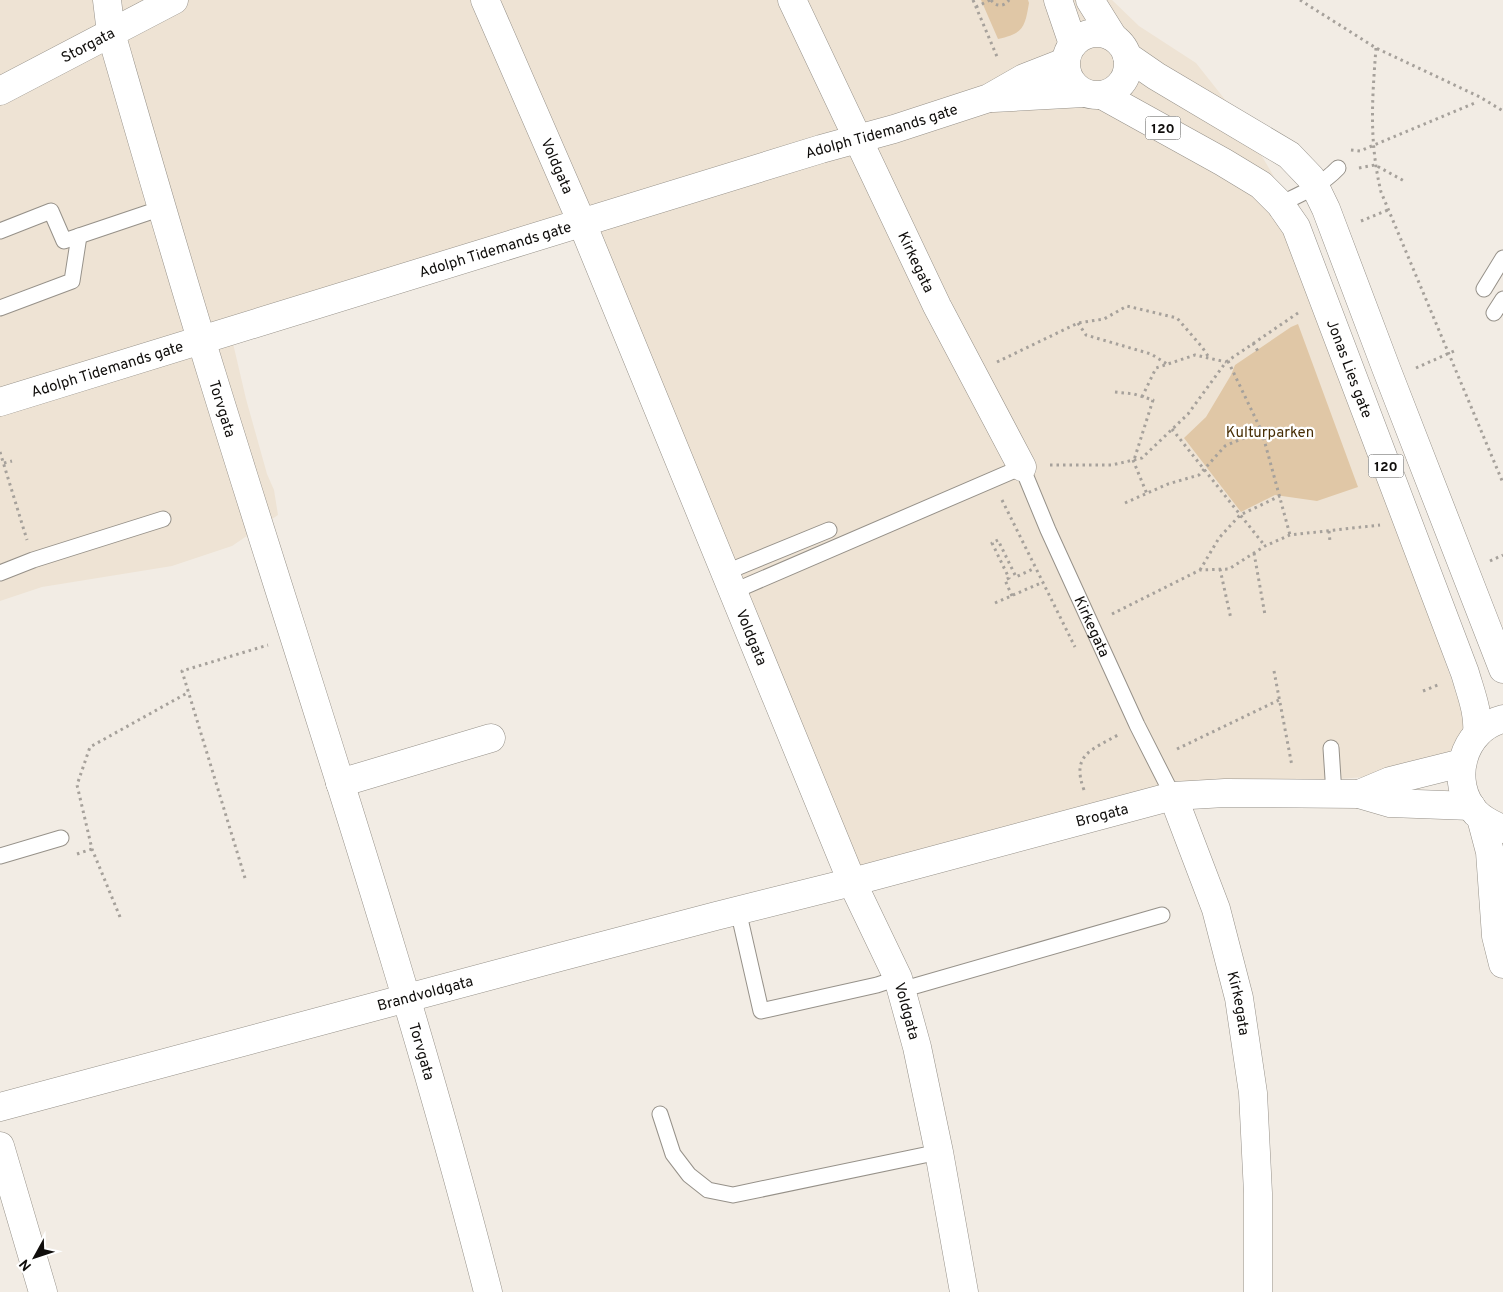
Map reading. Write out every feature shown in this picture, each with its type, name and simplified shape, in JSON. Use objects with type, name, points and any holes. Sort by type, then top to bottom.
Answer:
[{"type":"street","name":"Torvgata","points":[[107,0],[111,33],[162,208],[403,988],[458,1174],[488,1292]]},
{"type":"street","name":"Storgata","points":[[0,91],[174,0]]},
{"type":"street","name":"Voldgata","points":[[485,0],[582,223],[852,882],[899,984],[917,1047],[939,1152],[964,1292]]},
{"type":"street","name":"Kirkegata","points":[[792,0],[937,306],[1023,472]]},
{"type":"street","name":"120","points":[[1058,0],[1069,53],[1066,72],[1076,88],[1093,94]]},
{"type":"street","name":"120","points":[[1090,0],[1120,47]]},
{"type":"street","name":"120","points":[[1069,53],[1079,38],[1087,34],[1104,34],[1156,76],[1289,154],[1301,165],[1316,187],[1326,209],[1389,378],[1503,669]]},
{"type":"street","points":[[1093,94],[1112,92],[1120,86],[1126,77],[1128,67],[1120,47]]},
{"type":"street","name":"Adolph Tidemands gate","points":[[0,402],[989,98],[1069,53]]},
{"type":"street","name":"Adolph Tidemands gate","points":[[989,98],[1093,94]]},
{"type":"street","name":"Jonas Lies gate","points":[[1093,94],[1231,167],[1261,185],[1280,204],[1296,227],[1465,674],[1476,707],[1477,734]]},
{"type":"street","points":[[1503,719],[1487,726],[1470,743],[1462,762],[1461,778],[1464,793],[1485,818],[1490,852],[1496,936],[1503,964]]},
{"type":"street","points":[[340,783],[491,738]]},
{"type":"street","name":"Brogata","points":[[1347,794],[1462,762]]},
{"type":"street","name":"Brogata","points":[[852,882],[1173,796],[1225,793],[1347,794],[1485,818]]},
{"type":"street","name":"Kirkegata","points":[[1173,796],[1216,909],[1239,998],[1253,1093],[1258,1193],[1258,1292]]},
{"type":"street","name":"Brandvoldgata","points":[[0,1108],[403,988],[852,882]]},
{"type":"street","points":[[0,1146],[43,1292]]},
{"type":"lane","points":[[1280,204],[1316,187],[1330,177],[1338,168]]},
{"type":"lane","points":[[0,231],[50,211],[64,241],[162,208]]},
{"type":"lane","points":[[0,308],[72,281],[79,236]]},
{"type":"lane","points":[[1484,289],[1503,258]]},
{"type":"lane","points":[[1494,313],[1503,299]]},
{"type":"lane","points":[[728,583],[1023,472]]},
{"type":"lane","name":"Kirkegata","points":[[1023,472],[1132,716],[1173,796]]},
{"type":"lane","points":[[0,573],[33,560],[163,519]]},
{"type":"lane","points":[[728,583],[829,530]]},
{"type":"lane","points":[[1331,748],[1347,794]]},
{"type":"lane","points":[[0,856],[61,838]]},
{"type":"lane","points":[[738,910],[761,1012],[878,985],[899,984],[1162,915]]},
{"type":"lane","points":[[660,1114],[673,1154],[689,1176],[708,1190],[733,1195],[939,1152]]},
{"type":"path","points":[[973,0],[1001,65]]},
{"type":"path","points":[[976,6],[991,0],[999,6],[1009,0]]},
{"type":"path","points":[[1300,0],[1306,2],[1376,48],[1480,97],[1503,111]]},
{"type":"path","points":[[1376,48],[1371,121],[1375,165],[1381,192],[1503,483]]},
{"type":"path","points":[[1346,150],[1360,151],[1374,146],[1477,102]]},
{"type":"path","points":[[1375,165],[1406,182]]},
{"type":"path","points":[[1354,224],[1388,210]]},
{"type":"path","points":[[994,363],[1078,323],[1104,319],[1127,306],[1177,318],[1210,359]]},
{"type":"path","points":[[1023,472],[1050,465],[1112,466],[1142,458],[1188,414],[1227,362],[1295,314],[1304,310]]},
{"type":"path","points":[[1078,323],[1086,335],[1151,354],[1167,364]]},
{"type":"path","points":[[1253,344],[1259,353]]},
{"type":"path","points":[[1414,370],[1454,351]]},
{"type":"path","points":[[1142,396],[1156,368],[1195,355],[1227,362]]},
{"type":"path","points":[[1227,362],[1262,432],[1290,535]]},
{"type":"path","points":[[1115,392],[1134,394],[1152,400],[1134,460],[1146,494]]},
{"type":"path","points":[[1172,429],[1265,546]]},
{"type":"path","points":[[1125,503],[1168,484],[1199,475],[1225,446],[1258,432],[1281,435]]},
{"type":"path","points":[[0,452],[33,560]]},
{"type":"path","points":[[4,463],[12,461]]},
{"type":"path","points":[[1200,570],[1219,538],[1240,515],[1280,496]]},
{"type":"path","points":[[1112,614],[1200,570],[1229,569],[1265,546],[1290,535],[1387,525]]},
{"type":"path","points":[[1329,531],[1330,542]]},
{"type":"path","points":[[1012,596],[1005,580],[1009,578],[992,543],[998,540],[1016,577],[1035,568]]},
{"type":"path","points":[[1254,553],[1265,614]]},
{"type":"path","points":[[1486,562],[1503,555]]},
{"type":"path","points":[[1220,569],[1231,619]]},
{"type":"path","points":[[995,603],[1042,582]]},
{"type":"path","points":[[245,878],[182,671],[295,636]]},
{"type":"path","points":[[1274,671],[1293,768]]},
{"type":"path","points":[[1423,691],[1441,684]]},
{"type":"path","points":[[120,917],[92,849],[77,785],[90,747],[189,692]]},
{"type":"path","points":[[1177,750],[1279,700]]},
{"type":"path","points":[[1086,796],[1079,777],[1082,758],[1087,752],[1119,734]]},
{"type":"shaded area","points":[[0,0],[1112,0],[1139,26],[1196,63],[1238,116],[1273,175],[1297,233],[1475,748],[1364,777],[1148,794],[851,871],[578,229],[232,339],[246,399],[267,474],[274,490],[278,515],[232,546],[172,566],[42,587],[0,601]]},
{"type":"green space","points":[[981,0],[1028,0],[1026,18],[1022,28],[1007,37],[998,39]]},
{"type":"green space","name":"Kulturparken","points":[[1298,324],[1358,487],[1317,501],[1275,495],[1241,512],[1184,438],[1206,417],[1235,365]]}]
